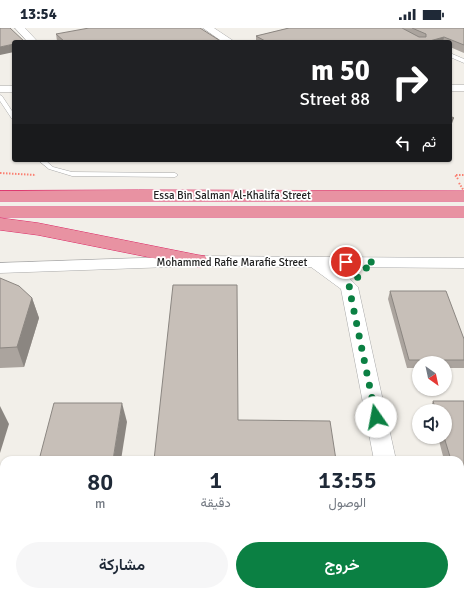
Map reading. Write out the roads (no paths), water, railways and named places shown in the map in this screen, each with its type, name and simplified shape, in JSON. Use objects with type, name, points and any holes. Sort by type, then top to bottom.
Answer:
[{"type":"highway","points":[[0,187],[139,195]]},
{"type":"highway","name":"Essa Bin Salman Al-Khalifa Street","points":[[0,196],[462,189]]},
{"type":"highway","name":"Essa Bin Salman Al-Khalifa Street","points":[[0,212],[464,212]]},
{"type":"highway","points":[[0,224],[38,229],[198,261]]},
{"type":"street","points":[[20,28],[31,40]]},
{"type":"street","points":[[208,28],[227,40]]},
{"type":"street","points":[[0,88],[12,88]]},
{"type":"street","points":[[452,88],[463,90]]},
{"type":"street","name":"Mohammed Rafie Marafie Street","points":[[0,268],[198,261],[464,263]]},
{"type":"street","points":[[315,262],[333,273],[349,287],[384,456]]},
{"type":"street","points":[[349,287],[359,274],[374,262]]},
{"type":"lane","points":[[452,56],[464,61]]},
{"type":"lane","points":[[0,97],[12,115]]},
{"type":"lane","points":[[44,162],[51,168],[72,174],[175,175]]}]
